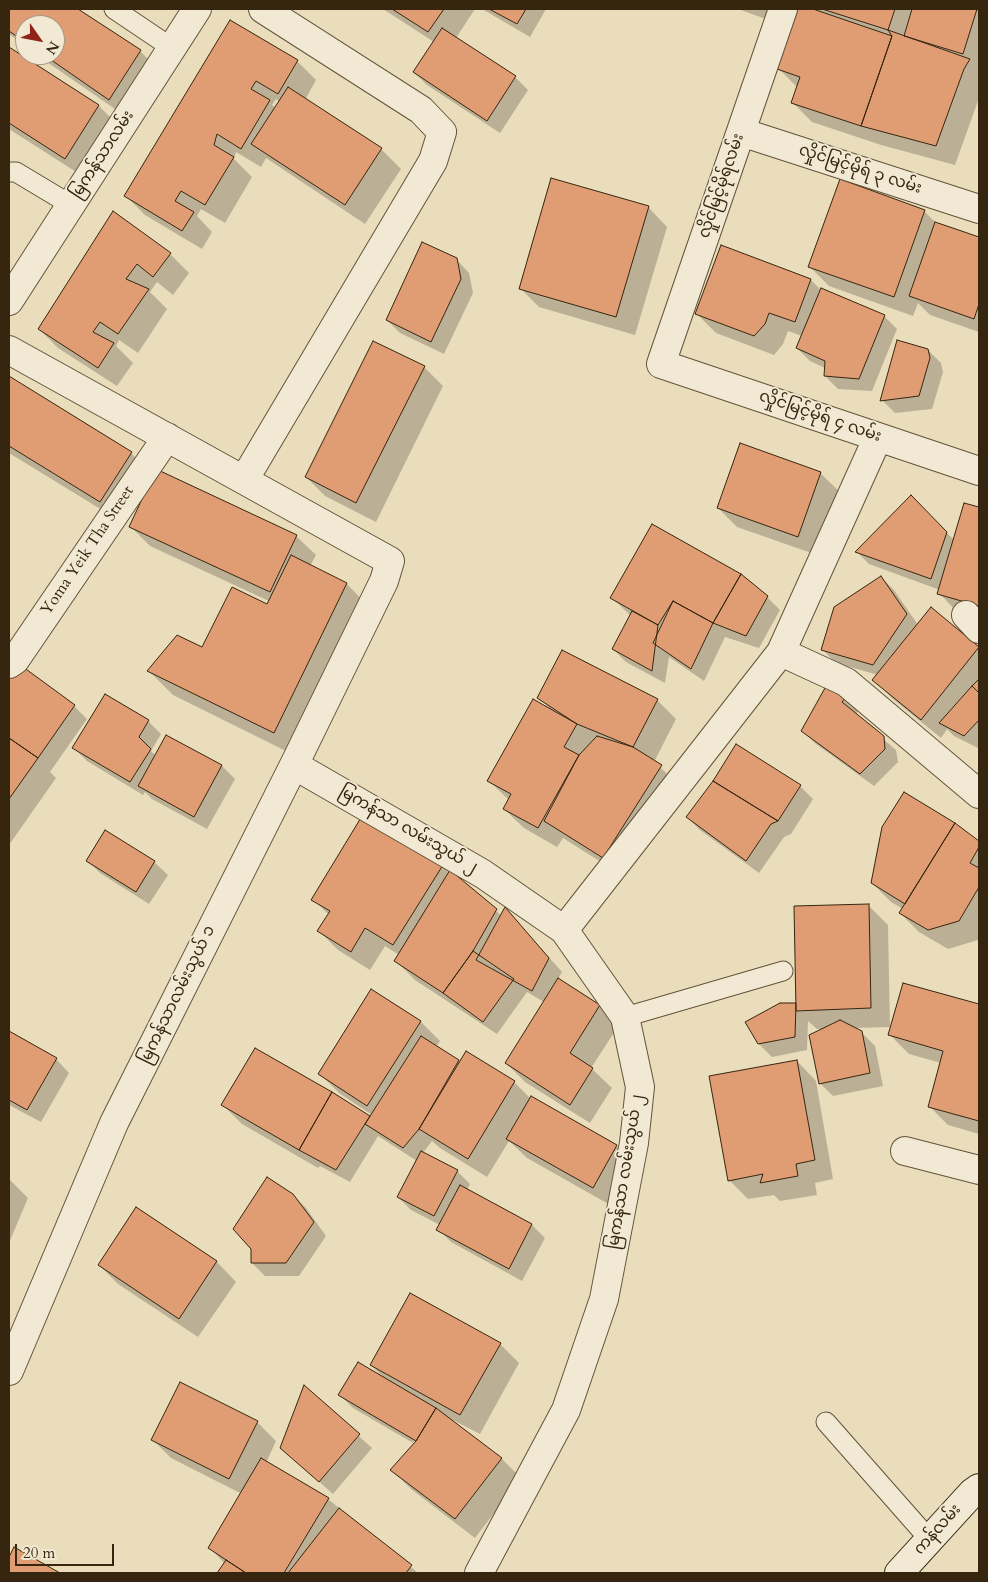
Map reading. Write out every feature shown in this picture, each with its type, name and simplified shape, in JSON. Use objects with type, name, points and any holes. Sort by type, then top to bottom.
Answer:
[{"type":"street","name":"မြကန်သာလမ်း","points":[[9,301],[197,9]]},
{"type":"street","points":[[9,350],[244,480],[433,161],[442,132],[421,110],[263,9]]},
{"type":"street","name":"လှိုင်မြင့်မိုရ်လမ်း","points":[[661,364],[783,9]]},
{"type":"street","name":"လှိုင်မြင့်မိုရ် ၃ လမ်း","points":[[741,132],[979,209]]},
{"type":"street","name":"လှိုင်မြင့်မိုရ် ၄ လမ်း","points":[[661,364],[979,471]]},
{"type":"street","name":"Yoma Yeik Tha Street","points":[[9,664],[15,660],[167,437]]},
{"type":"street","points":[[564,930],[781,652],[878,437]]},
{"type":"street","name":"မြကန်သာလမ်းသွယ် ၁","points":[[9,1370],[114,1123],[294,765],[384,581],[390,561],[244,480]]},
{"type":"street","points":[[781,652],[846,682],[979,794]]},
{"type":"street","name":"မြကန်သာ လမ်းသွယ် ၂","points":[[294,765],[483,874],[564,930],[626,1017],[640,1087],[634,1143],[604,1299],[566,1410],[479,1573]]},
{"type":"street","points":[[905,1151],[979,1170]]},
{"type":"street","name":"ကန်လမ်း","points":[[899,1573],[972,1493],[979,1488]]},
{"type":"lane","points":[[114,9],[172,48]]},
{"type":"lane","points":[[9,172],[16,172],[71,205]]},
{"type":"lane","points":[[626,1017],[783,971]]},
{"type":"lane","points":[[826,1422],[929,1539]]},
{"type":"building","points":[[9,9],[78,9],[141,50],[109,100],[58,65],[65,65],[65,15],[15,15],[15,35],[9,31]]},
{"type":"building","points":[[392,9],[444,9],[428,32]]},
{"type":"building","points":[[489,9],[526,9],[517,24]]},
{"type":"building","points":[[798,9],[813,9],[892,36],[861,126],[791,103],[800,77],[777,69]]},
{"type":"building","points":[[822,9],[895,9],[888,30]]},
{"type":"building","points":[[912,9],[977,9],[963,54],[904,36]]},
{"type":"building","points":[[230,20],[298,60],[278,94],[256,81],[251,89],[270,100],[241,149],[217,134],[214,145],[234,157],[205,205],[181,191],[175,201],[194,212],[182,231],[124,196]]},
{"type":"building","points":[[442,28],[516,76],[487,121],[413,72]]},
{"type":"building","points":[[888,30],[970,59],[964,69],[936,146],[861,126],[892,36]]},
{"type":"building","points":[[9,47],[15,51],[15,65],[37,65],[99,105],[65,159],[9,123]]},
{"type":"building","points":[[288,87],[382,148],[345,205],[251,144]]},
{"type":"building","points":[[551,178],[649,206],[616,317],[519,289]]},
{"type":"building","points":[[840,179],[925,210],[894,297],[808,267]]},
{"type":"building","points":[[113,211],[171,253],[153,277],[137,264],[126,279],[149,289],[118,334],[100,322],[93,332],[114,343],[98,368],[38,329]]},
{"type":"building","points":[[935,222],[979,237],[979,304],[974,319],[909,296]]},
{"type":"building","points":[[422,242],[457,258],[461,279],[431,342],[386,320]]},
{"type":"building","points":[[721,245],[811,279],[795,322],[769,313],[765,324],[754,336],[695,314]]},
{"type":"building","points":[[821,288],[885,315],[859,379],[824,376],[825,361],[796,348]]},
{"type":"building","points":[[897,340],[928,349],[930,358],[919,396],[880,401]]},
{"type":"building","points":[[373,341],[425,366],[356,503],[305,477]]},
{"type":"building","points":[[9,376],[132,452],[100,502],[9,446]]},
{"type":"building","points":[[740,443],[821,472],[798,537],[717,508]]},
{"type":"building","points":[[156,469],[297,535],[270,592],[129,527]]},
{"type":"building","points":[[911,495],[947,532],[931,579],[855,552]]},
{"type":"building","points":[[964,503],[979,507],[979,606],[937,594]]},
{"type":"building","points":[[652,524],[741,574],[713,623],[673,601],[658,625],[610,598]]},
{"type":"building","points":[[291,555],[347,583],[274,733],[147,671],[177,635],[202,647],[232,587],[267,604]]},
{"type":"building","points":[[741,574],[768,596],[746,636],[713,623]]},
{"type":"building","points":[[881,576],[907,614],[873,665],[821,650],[834,607]]},
{"type":"building","points":[[673,601],[713,623],[691,669],[653,643]]},
{"type":"building","points":[[931,607],[979,647],[921,720],[872,680]]},
{"type":"building","points":[[632,611],[658,625],[652,671],[612,649]]},
{"type":"building","points":[[562,650],[658,699],[633,747],[577,724],[537,698]]},
{"type":"building","points":[[19,664],[75,705],[38,758],[9,738],[9,678]]},
{"type":"building","points":[[979,679],[979,693],[972,686]]},
{"type":"building","points":[[972,686],[979,693],[979,720],[964,736],[939,723]]},
{"type":"building","points":[[825,688],[849,694],[842,702],[884,736],[885,749],[860,774],[801,731]]},
{"type":"building","points":[[105,694],[149,720],[139,737],[151,749],[130,782],[72,748]]},
{"type":"building","points":[[533,699],[577,724],[564,747],[579,755],[538,828],[503,809],[511,794],[487,781]]},
{"type":"building","points":[[166,735],[222,765],[194,817],[138,786]]},
{"type":"building","points":[[597,736],[633,747],[662,765],[603,858],[544,821],[579,755]]},
{"type":"building","points":[[9,738],[38,758],[9,799]]},
{"type":"building","points":[[736,744],[801,785],[778,821],[713,781]]},
{"type":"building","points":[[713,781],[778,821],[771,824],[746,861],[686,817]]},
{"type":"building","points":[[904,792],[955,823],[905,904],[871,883],[882,827]]},
{"type":"building","points":[[362,816],[443,865],[393,945],[365,928],[351,952],[317,931],[330,911],[311,900]]},
{"type":"building","points":[[955,823],[979,841],[979,847],[970,863],[979,868],[979,887],[959,921],[928,930],[899,913]]},
{"type":"building","points":[[105,830],[155,861],[136,892],[86,861]]},
{"type":"building","points":[[450,870],[497,909],[473,951],[443,993],[394,961]]},
{"type":"building","points":[[869,904],[871,1008],[796,1011],[794,906]]},
{"type":"building","points":[[505,907],[549,958],[532,991],[476,960]]},
{"type":"building","points":[[473,951],[514,979],[483,1022],[443,993]]},
{"type":"building","points":[[558,978],[600,1005],[570,1053],[593,1068],[570,1105],[505,1063]]},
{"type":"building","points":[[903,983],[979,1004],[979,1121],[928,1107],[943,1051],[888,1035]]},
{"type":"building","points":[[371,989],[421,1021],[367,1106],[318,1074]]},
{"type":"building","points":[[780,1003],[796,1003],[795,1037],[758,1044],[745,1022]]},
{"type":"building","points":[[840,1020],[862,1031],[870,1073],[819,1084],[809,1035]]},
{"type":"building","points":[[9,1031],[57,1058],[27,1110],[9,1100]]},
{"type":"building","points":[[421,1036],[459,1060],[419,1129],[403,1148],[365,1124]]},
{"type":"building","points":[[255,1048],[332,1092],[299,1150],[221,1105]]},
{"type":"building","points":[[466,1051],[515,1081],[468,1159],[419,1129]]},
{"type":"building","points":[[797,1060],[815,1160],[796,1164],[798,1176],[760,1183],[763,1174],[728,1181],[709,1076]]},
{"type":"building","points":[[332,1092],[370,1116],[336,1170],[299,1150]]},
{"type":"building","points":[[531,1096],[617,1145],[593,1188],[506,1139]]},
{"type":"building","points":[[421,1151],[458,1170],[434,1216],[397,1197]]},
{"type":"building","points":[[267,1177],[293,1194],[314,1222],[286,1263],[251,1263],[251,1249],[233,1229]]},
{"type":"building","points":[[460,1185],[532,1224],[509,1269],[436,1230]]},
{"type":"building","points":[[136,1207],[217,1261],[179,1319],[98,1265]]},
{"type":"building","points":[[410,1293],[501,1343],[460,1415],[370,1365]]},
{"type":"building","points":[[358,1362],[436,1408],[416,1441],[338,1395]]},
{"type":"building","points":[[180,1382],[258,1421],[229,1479],[151,1440]]},
{"type":"building","points":[[304,1385],[360,1434],[319,1482],[280,1448]]},
{"type":"building","points":[[436,1408],[502,1458],[455,1519],[390,1470],[416,1441]]},
{"type":"building","points":[[261,1458],[329,1498],[284,1573],[246,1573],[208,1548]]},
{"type":"building","points":[[339,1508],[412,1565],[406,1573],[288,1573]]},
{"type":"building","points":[[14,1547],[60,1573],[9,1573],[9,1557]]},
{"type":"building","points":[[226,1560],[246,1573],[217,1573]]}]
